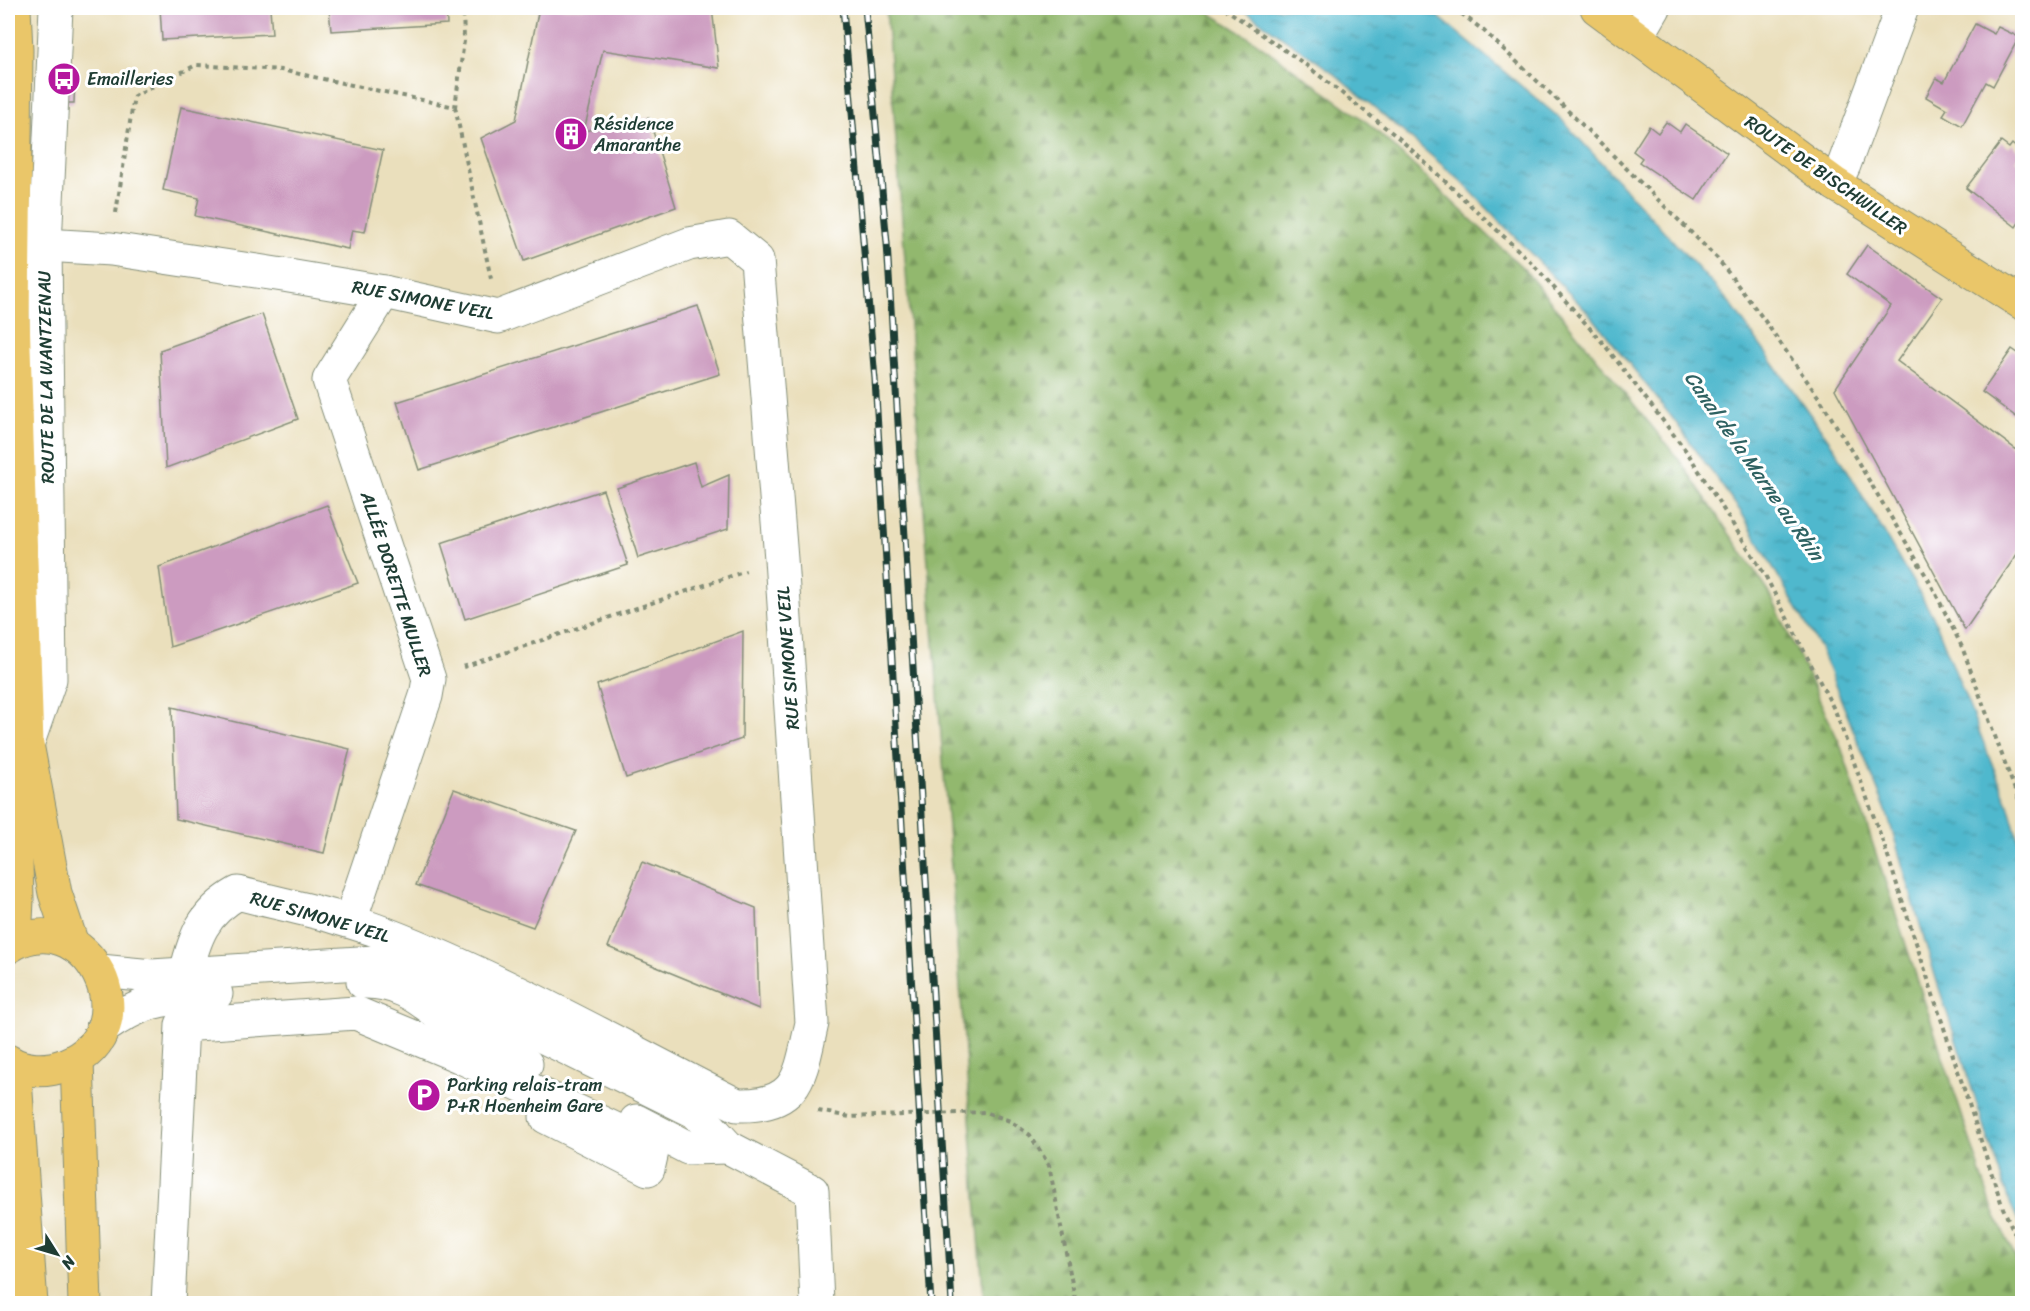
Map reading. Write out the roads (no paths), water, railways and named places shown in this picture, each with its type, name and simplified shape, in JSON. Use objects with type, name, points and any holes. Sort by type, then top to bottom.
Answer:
[{"type":"main road","name":"ROUTE DE LA WANTZENAU","points":[[14,8],[16,50],[13,317],[27,744],[55,893],[72,944]]},
{"type":"main road","name":"ROUTE DE BISCHWILLER","points":[[1597,8],[1835,184],[2022,303]]},
{"type":"main road","name":"ROUTE DE LA WANTZENAU","points":[[27,744],[14,788],[17,900],[11,944],[34,937],[54,938],[72,944],[88,956],[100,971]]},
{"type":"main road","points":[[31,1304],[11,1063],[36,1070],[57,1068],[76,1060],[92,1046],[103,1028],[107,1009],[106,990],[100,971]]},
{"type":"main road","points":[[76,1060],[85,1304]]},
{"type":"street","name":"ROUTE DE LA WANTZENAU","points":[[27,744],[50,680],[45,245],[56,8]]},
{"type":"street","points":[[1637,37],[1654,8]]},
{"type":"street","points":[[1835,184],[1845,165],[1902,8]]},
{"type":"street","name":"RUE SIMONE VEIL","points":[[45,245],[111,249],[384,292],[498,317],[689,244],[729,237],[757,260],[781,559],[812,1023],[800,1071],[785,1096],[763,1106],[737,1105],[491,980],[387,934],[350,921],[238,893],[218,905],[195,939],[186,973]]},
{"type":"street","name":"ALLÉE DORETTE MULLER","points":[[350,921],[426,696],[429,679],[329,380],[384,292]]},
{"type":"street","points":[[100,971],[132,976],[391,961],[434,978],[481,1006],[696,1112],[728,1147],[812,1191],[817,1304]]},
{"type":"street","points":[[103,1028],[129,1010],[154,999],[332,983],[385,982],[412,994],[461,1030],[688,1148],[728,1147]]},
{"type":"street","points":[[168,1304],[182,1025],[356,1013],[459,1056],[653,1147],[648,1169],[546,1117]]},
{"type":"water","name":"Canal de la Marne au Rhin","points":[[1241,8],[1428,8],[1562,120],[1729,302],[1835,449],[1934,618],[2008,804],[2022,854],[2022,1229],[2008,1199],[1937,982],[1887,813],[1820,648],[1741,512],[1674,420],[1594,319],[1461,181],[1335,74]]},
{"type":"railway","points":[[843,8],[875,379],[931,1304]]},
{"type":"railway","points":[[865,8],[887,243],[952,1304]]},
{"type":"place","name":"Emailleries","points":[[64,79]]},
{"type":"place","name":"Résidence Amaranthe","points":[[571,134]]},
{"type":"place","name":"Parking relais-tram P+R Hoenheim Gare","points":[[424,1095]]}]
